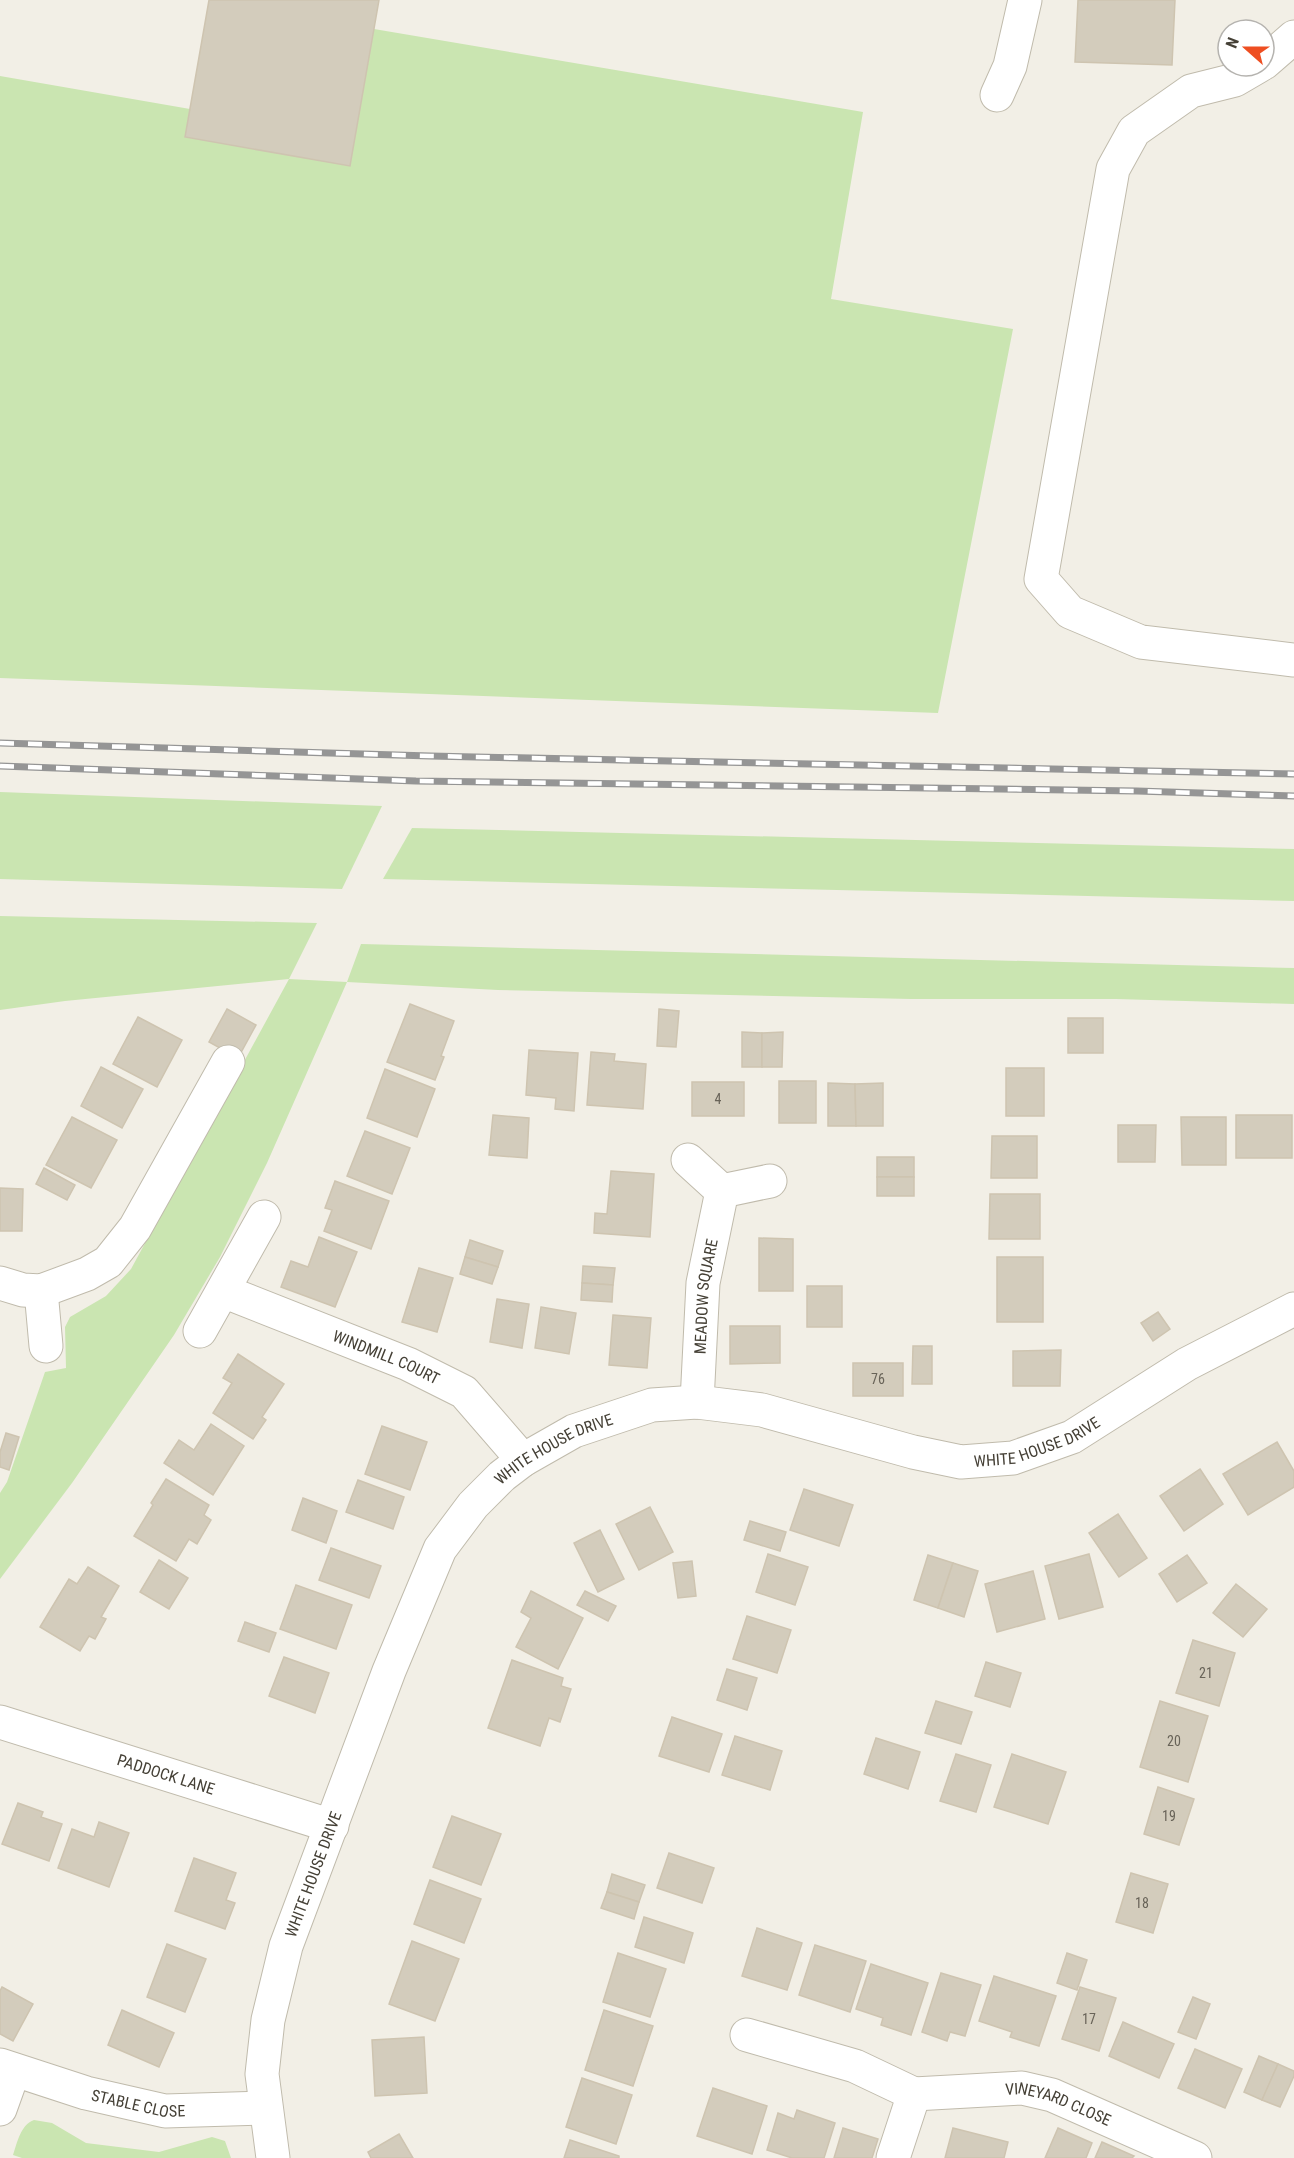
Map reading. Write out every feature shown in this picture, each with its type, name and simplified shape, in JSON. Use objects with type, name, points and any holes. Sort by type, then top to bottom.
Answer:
[{"type":"street","points":[[997,95],[1010,66],[1025,0]]},
{"type":"street","points":[[1276,53],[1294,37]]},
{"type":"street","points":[[1238,78],[1191,91],[1134,131],[1113,169],[1041,579],[1070,612],[1141,642],[1294,660]]},
{"type":"street","points":[[0,1283],[23,1290],[42,1291],[87,1274],[108,1262],[135,1228],[228,1062]]},
{"type":"street","points":[[688,1160],[722,1191],[770,1181]]},
{"type":"street","name":"MEADOW SQUARE","points":[[697,1402],[703,1283],[722,1191]]},
{"type":"street","points":[[200,1331],[264,1217]]},
{"type":"street","points":[[42,1291],[46,1346]]},
{"type":"street","name":"WINDMILL COURT","points":[[223,1291],[408,1364],[464,1392],[523,1460]]},
{"type":"street","name":"WHITE HOUSE DRIVE","points":[[273,2158],[262,2074],[267,2020],[286,1946],[389,1671],[440,1549],[473,1505],[502,1476],[523,1460],[574,1431],[652,1405],[697,1402],[762,1410],[913,1452],[962,1461],[1013,1458],[1071,1437],[1187,1364],[1294,1309]]},
{"type":"street","name":"PADDOCK LANE","points":[[0,1722],[332,1826]]},
{"type":"street","name":"VINEYARD CLOSE","points":[[747,2035],[855,2066],[914,2094],[1022,2088],[1052,2095],[1195,2158]]},
{"type":"street","name":"STABLE CLOSE","points":[[0,2109],[7,2068],[86,2093],[165,2111],[265,2108]]},
{"type":"street","points":[[893,2158],[914,2094]]},
{"type":"green space","points":[[374,29],[863,112],[831,299],[1013,329],[938,713],[0,678],[0,76],[190,109],[185,137],[350,165]]},
{"type":"green space","points":[[0,792],[382,806],[342,889],[0,879]]},
{"type":"green space","points":[[412,828],[1294,849],[1294,901],[383,879]]},
{"type":"green space","points":[[0,916],[317,923],[289,979],[65,1001],[0,1010]]},
{"type":"green space","points":[[361,944],[1294,968],[1294,1004],[1116,999],[911,999],[498,990],[347,982]]},
{"type":"green space","points":[[289,979],[347,982],[267,1163],[220,1257],[174,1335],[72,1483],[0,1579],[0,1493],[7,1482],[45,1372],[66,1368],[65,1327],[70,1317],[106,1296],[131,1269]]},
{"type":"green space","points":[[34,2120],[52,2123],[86,2143],[159,2152],[212,2137],[225,2141],[231,2158],[22,2158],[13,2155],[26,2125]]},
{"type":"building","points":[[209,0],[379,0],[350,166],[185,137]]},
{"type":"building","points":[[1078,0],[1175,0],[1172,65],[1075,62]]},
{"type":"building","points":[[410,1004],[454,1021],[435,1080],[387,1062]]},
{"type":"building","points":[[227,1009],[256,1025],[238,1058],[209,1042]]},
{"type":"building","points":[[659,1009],[679,1011],[676,1047],[657,1046]]},
{"type":"building","points":[[138,1017],[182,1040],[157,1087],[113,1064]]},
{"type":"building","points":[[1068,1018],[1103,1018],[1103,1053],[1068,1053]]},
{"type":"building","points":[[742,1032],[762,1033],[762,1067],[742,1067]]},
{"type":"building","points":[[783,1032],[782,1067],[762,1067],[762,1033]]},
{"type":"building","points":[[529,1050],[578,1053],[574,1111],[555,1109],[556,1098],[526,1095]]},
{"type":"building","points":[[591,1052],[615,1054],[614,1061],[646,1064],[643,1109],[587,1105]]},
{"type":"building","points":[[101,1067],[143,1089],[122,1128],[81,1106]]},
{"type":"building","points":[[1006,1068],[1044,1068],[1044,1116],[1006,1116]]},
{"type":"building","points":[[385,1069],[435,1089],[417,1137],[367,1118]]},
{"type":"building","points":[[779,1081],[816,1081],[816,1123],[779,1123]]},
{"type":"building","points":[[692,1082],[744,1082],[744,1116],[692,1116]]},
{"type":"building","points":[[828,1083],[855,1084],[856,1126],[828,1126]]},
{"type":"building","points":[[883,1083],[883,1126],[856,1126],[855,1084]]},
{"type":"building","points":[[493,1115],[529,1118],[527,1158],[489,1155]]},
{"type":"building","points":[[1236,1115],[1292,1115],[1292,1158],[1236,1158]]},
{"type":"building","points":[[72,1117],[117,1140],[91,1188],[46,1165]]},
{"type":"building","points":[[1181,1117],[1226,1117],[1226,1165],[1182,1165]]},
{"type":"building","points":[[1118,1125],[1156,1125],[1155,1162],[1118,1162]]},
{"type":"building","points":[[365,1131],[410,1148],[392,1194],[347,1176]]},
{"type":"building","points":[[992,1136],[1037,1136],[1037,1178],[991,1178]]},
{"type":"building","points":[[877,1157],[914,1157],[914,1177],[877,1177]]},
{"type":"building","points":[[44,1168],[75,1185],[67,1200],[36,1184]]},
{"type":"building","points":[[611,1171],[654,1174],[650,1237],[594,1233],[595,1213],[607,1214]]},
{"type":"building","points":[[877,1177],[914,1177],[914,1196],[877,1196]]},
{"type":"building","points":[[335,1181],[389,1201],[371,1249],[324,1231],[332,1210],[325,1208]]},
{"type":"building","points":[[0,1188],[23,1189],[22,1231],[0,1231]]},
{"type":"building","points":[[990,1194],[1040,1194],[1040,1239],[989,1239]]},
{"type":"building","points":[[319,1237],[357,1252],[335,1307],[281,1287],[291,1261],[308,1267]]},
{"type":"building","points":[[759,1238],[793,1239],[793,1291],[759,1291]]},
{"type":"building","points":[[470,1240],[503,1251],[498,1267],[465,1257]]},
{"type":"building","points":[[465,1257],[498,1267],[492,1284],[460,1274]]},
{"type":"building","points":[[997,1257],[1043,1257],[1043,1322],[997,1322]]},
{"type":"building","points":[[583,1266],[615,1268],[613,1285],[582,1283]]},
{"type":"building","points":[[419,1268],[453,1278],[437,1332],[402,1322]]},
{"type":"building","points":[[582,1283],[613,1285],[612,1302],[581,1300]]},
{"type":"building","points":[[807,1286],[842,1286],[842,1327],[807,1327]]},
{"type":"building","points":[[497,1299],[529,1304],[522,1348],[490,1342]]},
{"type":"building","points":[[541,1307],[576,1313],[569,1354],[535,1348]]},
{"type":"building","points":[[1158,1312],[1170,1329],[1153,1341],[1141,1323]]},
{"type":"building","points":[[613,1315],[651,1318],[647,1368],[609,1365]]},
{"type":"building","points":[[730,1326],[780,1326],[780,1363],[730,1364]]},
{"type":"building","points":[[913,1346],[932,1346],[932,1384],[912,1384]]},
{"type":"building","points":[[1061,1350],[1060,1386],[1013,1386],[1013,1351]]},
{"type":"building","points":[[238,1354],[284,1384],[262,1417],[266,1420],[253,1439],[213,1413],[232,1383],[223,1378]]},
{"type":"building","points":[[853,1363],[903,1363],[903,1396],[853,1396]]},
{"type":"building","points":[[211,1424],[244,1446],[213,1495],[164,1463],[179,1440],[194,1450]]},
{"type":"building","points":[[382,1426],[427,1442],[410,1490],[365,1474]]},
{"type":"building","points":[[6,1433],[19,1437],[9,1470],[0,1467],[0,1452]]},
{"type":"building","points":[[1277,1442],[1294,1471],[1294,1487],[1248,1515],[1223,1474]]},
{"type":"building","points":[[1200,1469],[1223,1504],[1184,1531],[1160,1496]]},
{"type":"building","points":[[166,1479],[209,1505],[204,1515],[211,1520],[197,1544],[189,1539],[176,1561],[134,1536]]},
{"type":"building","points":[[358,1480],[404,1497],[393,1529],[346,1512]]},
{"type":"building","points":[[804,1489],[853,1505],[839,1546],[790,1530]]},
{"type":"building","points":[[303,1498],[337,1511],[326,1543],[292,1530]]},
{"type":"building","points":[[650,1507],[673,1552],[639,1570],[616,1524]]},
{"type":"building","points":[[1118,1514],[1147,1558],[1119,1577],[1089,1533]]},
{"type":"building","points":[[750,1521],[786,1532],[780,1551],[744,1540]]},
{"type":"building","points":[[600,1530],[624,1579],[598,1592],[574,1543]]},
{"type":"building","points":[[331,1548],[381,1566],[369,1598],[319,1580]]},
{"type":"building","points":[[768,1554],[808,1567],[795,1605],[756,1592]]},
{"type":"building","points":[[1089,1554],[1103,1607],[1059,1619],[1045,1566]]},
{"type":"building","points":[[928,1555],[953,1563],[938,1608],[914,1600]]},
{"type":"building","points":[[1187,1555],[1207,1583],[1177,1602],[1159,1574]]},
{"type":"building","points":[[159,1560],[188,1578],[169,1609],[140,1592]]},
{"type":"building","points":[[692,1561],[696,1596],[678,1598],[673,1563]]},
{"type":"building","points":[[953,1563],[978,1571],[964,1617],[938,1608]]},
{"type":"building","points":[[88,1567],[119,1586],[101,1617],[106,1619],[95,1639],[89,1636],[80,1651],[40,1627],[69,1579],[77,1584]]},
{"type":"building","points":[[1033,1571],[1045,1619],[997,1632],[985,1584]]},
{"type":"building","points":[[1236,1584],[1267,1609],[1243,1637],[1213,1613]]},
{"type":"building","points":[[296,1585],[352,1605],[336,1649],[280,1629]]},
{"type":"building","points":[[531,1591],[583,1618],[558,1669],[516,1647],[531,1618],[521,1612]]},
{"type":"building","points":[[585,1591],[616,1606],[608,1621],[577,1605]]},
{"type":"building","points":[[747,1616],[791,1630],[777,1673],[733,1659]]},
{"type":"building","points":[[245,1622],[276,1633],[269,1652],[238,1641]]},
{"type":"building","points":[[1193,1640],[1235,1653],[1219,1706],[1176,1693]]},
{"type":"building","points":[[284,1657],[329,1673],[315,1713],[269,1696]]},
{"type":"building","points":[[512,1660],[563,1678],[561,1686],[571,1689],[560,1722],[549,1718],[540,1746],[488,1728]]},
{"type":"building","points":[[986,1662],[1021,1673],[1010,1707],[975,1696]]},
{"type":"building","points":[[727,1669],[757,1678],[747,1710],[717,1700]]},
{"type":"building","points":[[936,1701],[972,1712],[961,1744],[925,1733]]},
{"type":"building","points":[[1160,1701],[1208,1716],[1188,1782],[1140,1767]]},
{"type":"building","points":[[672,1717],[722,1734],[709,1772],[659,1756]]},
{"type":"building","points":[[735,1736],[782,1751],[770,1790],[722,1775]]},
{"type":"building","points":[[876,1738],[920,1752],[908,1789],[864,1774]]},
{"type":"building","points":[[956,1754],[991,1765],[976,1812],[940,1801]]},
{"type":"building","points":[[1012,1754],[1066,1772],[1048,1824],[994,1807]]},
{"type":"building","points":[[1158,1787],[1194,1799],[1179,1845],[1144,1834]]},
{"type":"building","points":[[18,1803],[43,1812],[41,1817],[62,1824],[49,1861],[2,1844]]},
{"type":"building","points":[[452,1816],[501,1834],[481,1885],[433,1867]]},
{"type":"building","points":[[99,1822],[129,1833],[109,1887],[58,1868],[72,1829],[94,1837]]},
{"type":"building","points":[[669,1853],[714,1868],[702,1903],[657,1888]]},
{"type":"building","points":[[194,1858],[236,1873],[226,1900],[235,1903],[225,1929],[175,1911]]},
{"type":"building","points":[[1131,1873],[1168,1884],[1153,1933],[1116,1922]]},
{"type":"building","points":[[612,1874],[645,1885],[639,1902],[607,1892]]},
{"type":"building","points":[[430,1880],[481,1899],[464,1943],[414,1924]]},
{"type":"building","points":[[607,1892],[639,1902],[634,1919],[601,1908]]},
{"type":"building","points":[[644,1917],[693,1933],[684,1963],[635,1947]]},
{"type":"building","points":[[757,1928],[802,1943],[787,1990],[742,1976]]},
{"type":"building","points":[[412,1941],[459,1959],[435,2021],[389,2004]]},
{"type":"building","points":[[167,1944],[206,1959],[185,2012],[147,1997]]},
{"type":"building","points":[[815,1945],[866,1961],[850,2012],[799,1995]]},
{"type":"building","points":[[618,1953],[666,1969],[650,2017],[603,2002]]},
{"type":"building","points":[[1067,1953],[1087,1960],[1077,1990],[1057,1983]]},
{"type":"building","points":[[871,1964],[928,1983],[911,2035],[881,2025],[883,2018],[856,2009]]},
{"type":"building","points":[[941,1973],[981,1985],[965,2036],[950,2032],[947,2041],[922,2032]]},
{"type":"building","points":[[994,1976],[1056,1996],[1039,2046],[1010,2037],[1012,2032],[979,2021]]},
{"type":"building","points":[[2,1987],[33,2004],[13,2041],[0,2034],[0,1991]]},
{"type":"building","points":[[1080,1987],[1116,1998],[1099,2051],[1062,2039]]},
{"type":"building","points":[[1193,1997],[1210,2004],[1196,2039],[1178,2032]]},
{"type":"building","points":[[122,2010],[174,2033],[159,2067],[108,2045]]},
{"type":"building","points":[[604,2010],[653,2026],[633,2086],[585,2070]]},
{"type":"building","points":[[1123,2022],[1174,2044],[1159,2078],[1109,2056]]},
{"type":"building","points":[[424,2037],[427,2093],[375,2096],[372,2040]]},
{"type":"building","points":[[1195,2049],[1242,2069],[1225,2108],[1178,2088]]},
{"type":"building","points":[[1259,2056],[1278,2064],[1262,2100],[1244,2092]]},
{"type":"building","points":[[1278,2064],[1294,2071],[1294,2076],[1280,2107],[1262,2100]]},
{"type":"building","points":[[582,2078],[632,2095],[616,2144],[566,2127]]},
{"type":"building","points":[[713,2088],[767,2106],[752,2154],[697,2136]]},
{"type":"building","points":[[797,2110],[835,2123],[824,2158],[792,2158],[767,2150],[778,2113],[794,2119]]},
{"type":"building","points":[[843,2128],[878,2139],[872,2158],[834,2158]]},
{"type":"building","points":[[953,2128],[1008,2142],[1004,2158],[945,2158]]},
{"type":"building","points":[[1058,2128],[1092,2143],[1086,2158],[1045,2158]]},
{"type":"building","points":[[399,2134],[413,2158],[371,2158],[368,2152]]},
{"type":"building","points":[[570,2140],[619,2156],[619,2158],[564,2158]]},
{"type":"building","points":[[1102,2142],[1134,2156],[1132,2158],[1095,2158]]},
{"type":"railway","points":[[0,743],[430,756],[1294,774]]},
{"type":"railway","points":[[0,766],[416,781],[1137,791],[1294,796]]}]
